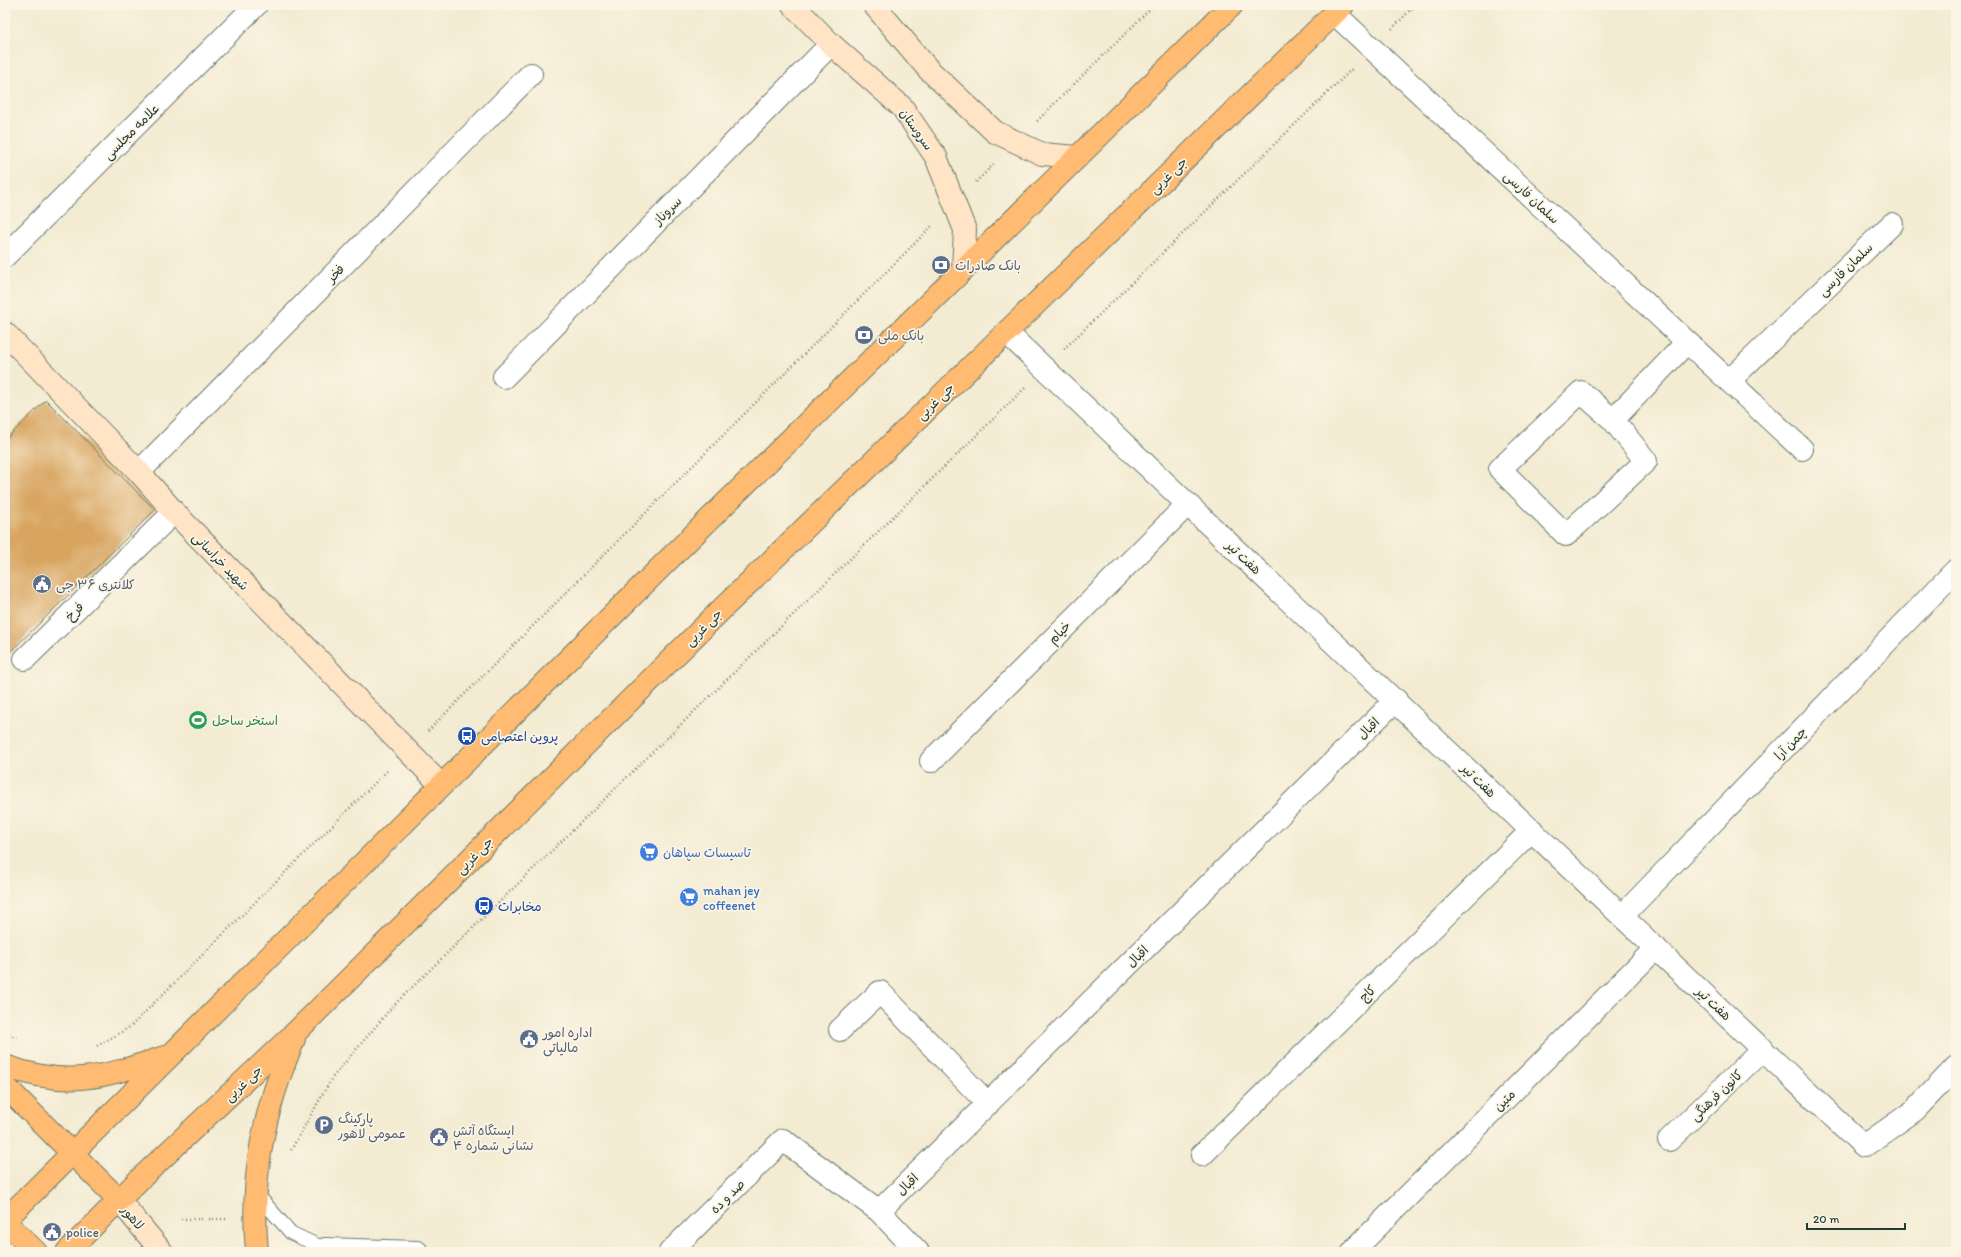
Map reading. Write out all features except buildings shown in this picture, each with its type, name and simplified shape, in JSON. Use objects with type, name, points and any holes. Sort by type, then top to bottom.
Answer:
[{"type":"main road","points":[[36,1252],[5,1221],[74,1154],[168,1056],[666,562],[1232,5]]},
{"type":"main road","name":"جی غربی","points":[[67,1252],[119,1200],[297,1031],[727,604],[1338,9]]},
{"type":"main road","points":[[257,1252],[254,1218],[257,1165],[270,1103],[281,1070],[297,1031]]},
{"type":"main road","points":[[5,1066],[25,1073],[52,1079],[71,1080],[109,1074],[168,1056]]},
{"type":"main road","points":[[5,1086],[119,1200]]},
{"type":"street","name":"علامه مجلسی","points":[[5,256],[256,5]]},
{"type":"street","name":"سروستان","points":[[793,5],[831,44],[902,107],[936,156],[965,230],[963,269]]},
{"type":"street","points":[[874,5],[928,69],[995,132],[1042,154],[1077,157]]},
{"type":"street","name":"سلمان فارسی","points":[[1338,9],[1373,48],[1802,449]]},
{"type":"street","name":"سروناز","points":[[504,377],[831,44]]},
{"type":"street","name":"فخر","points":[[140,472],[531,74]]},
{"type":"street","name":"سلمان فارسی","points":[[1729,381],[1892,224]]},
{"type":"street","name":"هفت تیر","points":[[1006,332],[1623,915],[1864,1146],[1915,1110],[1956,1067]]},
{"type":"street","name":"شهید خراسانی","points":[[5,333],[140,472],[174,512],[442,785]]},
{"type":"street","points":[[1613,420],[1687,342]]},
{"type":"street","points":[[1581,392],[1613,420],[1646,461],[1566,535],[1500,469],[1581,392]]},
{"type":"street","name":"خیام","points":[[931,761],[1188,504]]},
{"type":"street","name":"فرخ","points":[[25,659],[174,512]]},
{"type":"street","name":"چمن آرا","points":[[1623,915],[1956,570]]},
{"type":"street","name":"اقبال","points":[[879,1211],[1396,700]]},
{"type":"street","name":"کاج","points":[[1202,1155],[1532,830]]},
{"type":"street","name":"متین","points":[[1352,1252],[1656,948]]},
{"type":"street","points":[[840,1030],[880,992],[988,1104]]},
{"type":"street","name":"کانون فرهنگی","points":[[1669,1140],[1763,1049]]},
{"type":"street","name":"صد و ده","points":[[670,1252],[783,1140],[879,1211]]},
{"type":"street","name":"لاهور","points":[[119,1200],[162,1252]]},
{"type":"street","points":[[879,1211],[918,1252]]},
{"type":"street","points":[[325,1250],[417,1252]]},
{"type":"lane","points":[[255,1192],[291,1233],[325,1250]]},
{"type":"path","points":[[91,1049],[130,1027],[1154,5]]},
{"type":"path","points":[[290,1152],[332,1078],[393,1006],[1373,48],[1415,5]]},
{"type":"path","points":[[5,1033],[25,1041]]},
{"type":"place","name":"بانک صادرات","points":[[941,265]]},
{"type":"place","name":"بانک ملی","points":[[864,335]]},
{"type":"place","name":"کلانتری ۳۶ جی","points":[[42,584]]},
{"type":"place","name":"استخر ساحل","points":[[198,720]]},
{"type":"place","name":"پروین اعتصامی","points":[[467,736]]},
{"type":"place","name":"تاسیسات سپاهان","points":[[649,852]]},
{"type":"place","name":"mahan jey coffeenet","points":[[689,897]]},
{"type":"place","name":"مخابرات","points":[[484,906]]},
{"type":"place","name":"اداره امور مالیاتی","points":[[529,1039]]},
{"type":"place","name":"پارکینگ عمومی لاهور","points":[[324,1125]]},
{"type":"place","name":"ایستگاه آتش نشانی شماره ۴","points":[[439,1137]]},
{"type":"place","name":"police","points":[[52,1232]]}]
